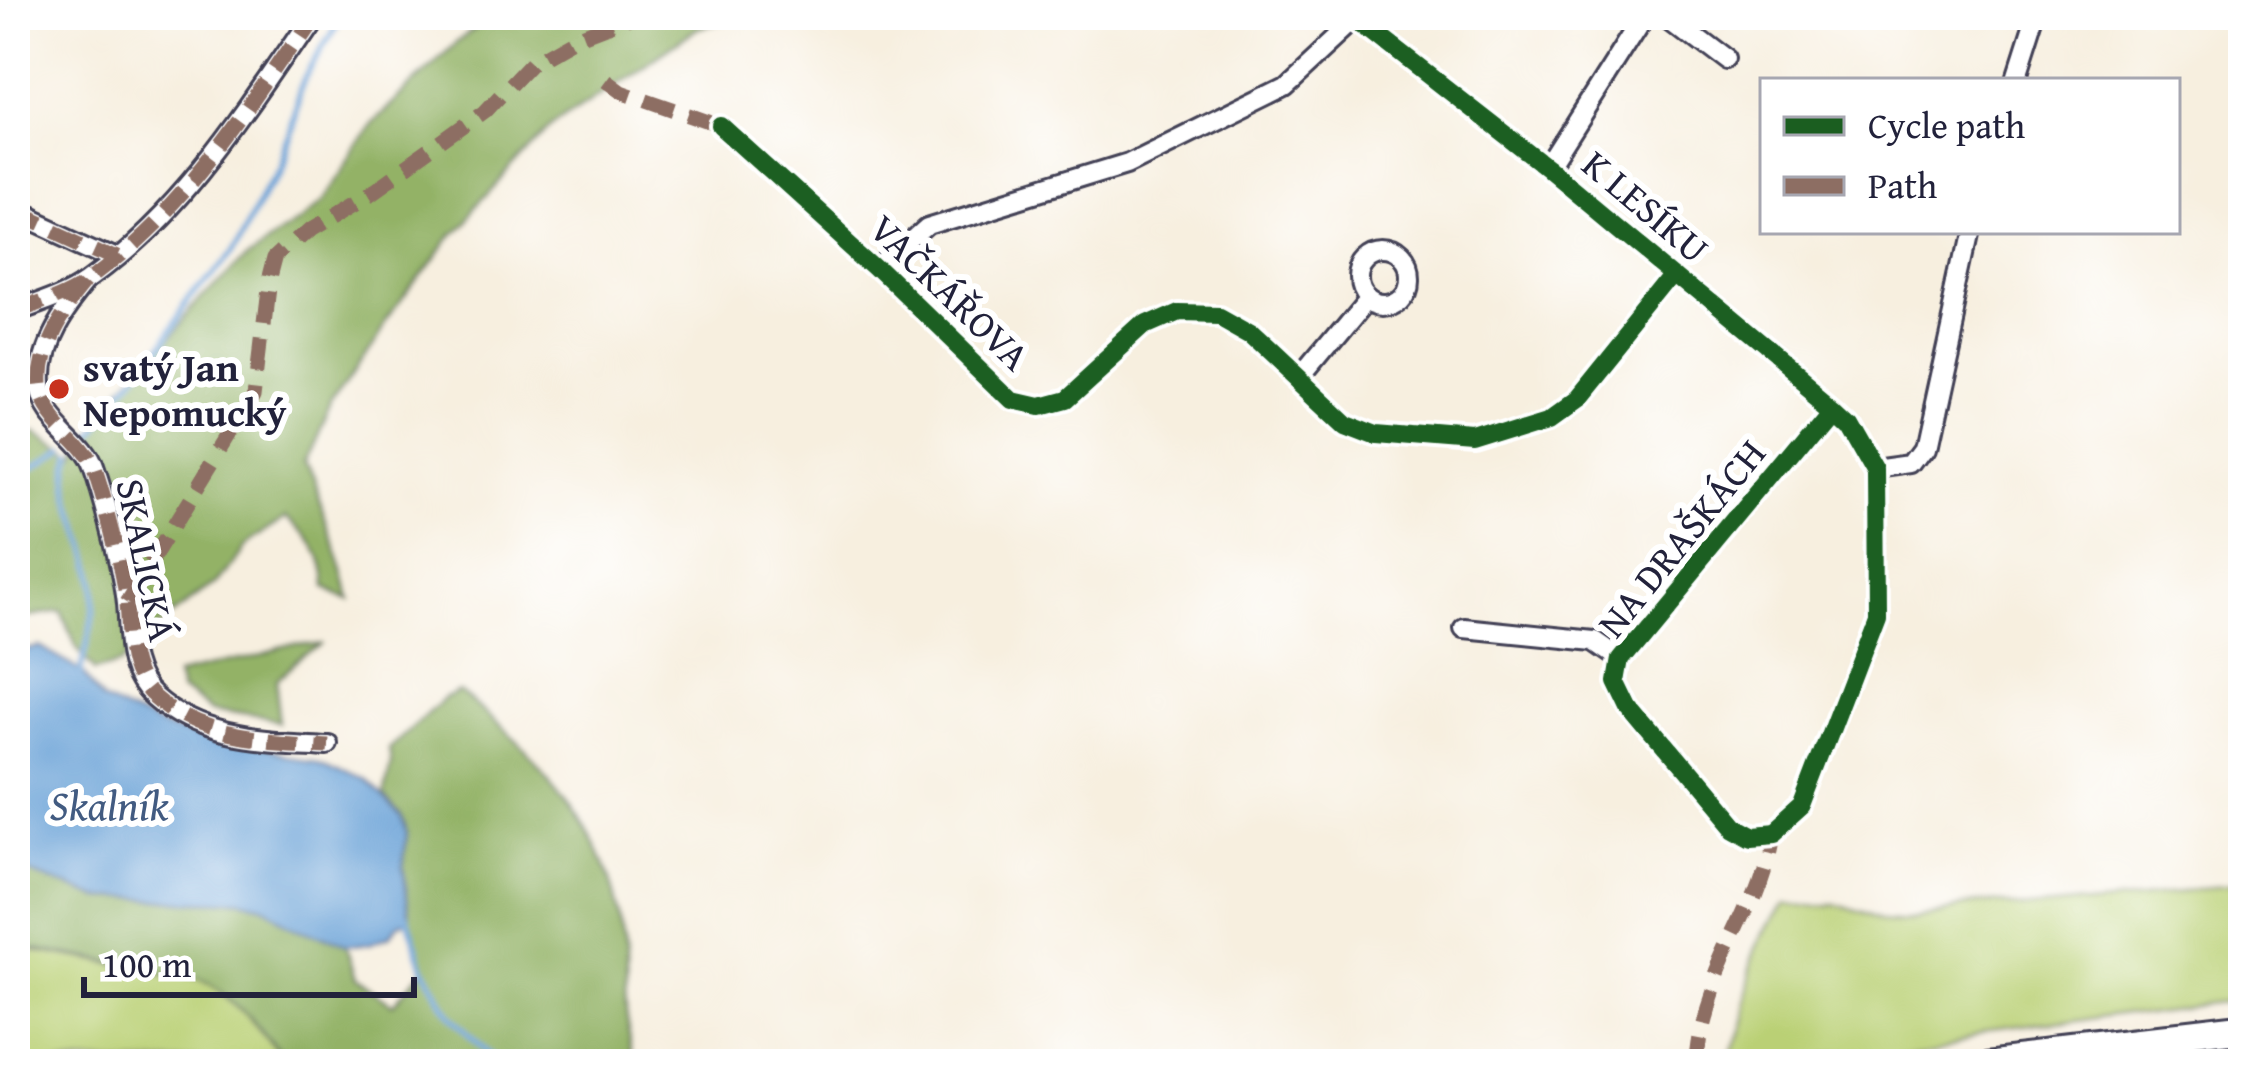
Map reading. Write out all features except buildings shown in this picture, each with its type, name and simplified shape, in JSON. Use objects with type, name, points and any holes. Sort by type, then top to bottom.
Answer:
[{"type":"main road","points":[[1965,1064],[2243,1032]]},
{"type":"street","name":"SKALICKÁ","points":[[314,15],[242,119],[156,224],[88,280],[56,320],[39,386],[44,405],[93,463],[127,602],[126,633],[139,680],[154,698],[211,731],[328,743]]},
{"type":"street","points":[[1548,168],[1645,15]]},
{"type":"street","points":[[1666,15],[1724,59]]},
{"type":"street","points":[[2018,78],[2038,15]]},
{"type":"street","name":"K LESÍKU","points":[[1355,17],[1548,168],[1832,404],[1846,417],[1875,468]]},
{"type":"street","name":"VAČKÁŘOVA","points":[[878,269],[929,224],[1126,163],[1287,84],[1355,17]]},
{"type":"street","name":"VAČKÁŘOVA","points":[[721,126],[1013,399],[1040,405],[1065,398],[1145,325],[1177,310],[1216,312],[1248,330],[1345,422],[1376,433],[1475,441],[1552,417],[1577,399],[1677,275]]},
{"type":"street","points":[[15,208],[117,255]]},
{"type":"street","points":[[1875,468],[1911,463],[1922,447],[1969,234]]},
{"type":"street","name":"SKALICKÁ","points":[[15,311],[88,280]]},
{"type":"street","points":[[1299,377],[1366,296]]},
{"type":"street","name":"NA DRAŠKÁCH","points":[[1832,404],[1621,659],[1617,682],[1630,709],[1728,826],[1746,836],[1771,834],[1802,806],[1876,613],[1875,468]]},
{"type":"street","name":"NA DRAŠKÁCH","points":[[1464,628],[1595,641],[1621,659]]},
{"type":"green space","points":[[492,15],[751,15],[698,28],[553,127],[454,234],[384,329],[330,408],[303,468],[351,599],[324,591],[314,551],[286,518],[242,546],[214,585],[122,662],[96,670],[76,647],[62,612],[15,619],[15,433],[34,431],[76,454],[110,403],[246,251],[320,197],[369,126]]},
{"type":"green space","points":[[327,641],[277,684],[282,725],[208,714],[178,693],[174,677]]},
{"type":"green space","points":[[459,692],[544,769],[587,826],[614,895],[624,954],[626,1017],[636,1064],[285,1064],[237,1006],[199,980],[15,945],[15,868],[99,899],[242,902],[266,907],[345,947],[355,979],[393,1004],[424,968],[410,919],[403,867],[407,833],[402,815],[384,796],[389,749],[444,698]]},
{"type":"green space","points":[[2243,884],[2243,1000],[1723,1064],[1741,997],[1792,892],[1836,891],[1886,908],[1917,910]]},
{"type":"green space","points":[[15,947],[199,980],[236,1006],[285,1064],[15,1064]]},
{"type":"water","name":"Skalník","points":[[40,647],[84,673],[104,700],[156,725],[201,741],[321,757],[366,779],[402,816],[407,833],[403,867],[410,919],[390,936],[345,947],[266,907],[242,902],[99,899],[15,868],[15,652]]},
{"type":"waterway","points":[[81,441],[131,383],[231,248],[278,152],[308,73],[340,15]]},
{"type":"waterway","points":[[15,478],[65,448]]},
{"type":"waterway","points":[[73,453],[71,498],[94,584],[81,674]]},
{"type":"waterway","points":[[407,915],[424,968],[451,1017],[495,1064]]},
{"type":"marked path","points":[[15,311],[83,283],[157,221],[213,156],[313,15]]},
{"type":"marked path","points":[[127,602],[256,391],[275,259],[305,232],[369,194],[485,111],[531,62],[574,38],[634,15]]},
{"type":"marked path","points":[[606,80],[621,91],[721,126]]},
{"type":"marked path","points":[[15,208],[117,255]]},
{"type":"marked path","points":[[88,280],[47,342],[39,386],[47,409],[82,447],[94,468],[122,573],[138,676],[154,697],[193,722],[236,735],[327,743]]},
{"type":"marked path","points":[[1697,1064],[1707,1005],[1755,892],[1771,834]]},
{"type":"cycle path","points":[[1352,15],[1548,168],[1832,404],[1846,417],[1875,468],[1876,613],[1802,806],[1771,834],[1746,836],[1728,826],[1630,709],[1617,682],[1621,659],[1832,404]]},
{"type":"cycle path","points":[[721,126],[1013,399],[1039,405],[1065,398],[1145,325],[1177,311],[1216,312],[1248,330],[1345,421],[1376,433],[1475,441],[1552,417],[1577,399],[1677,275]]},
{"type":"place","name":"svatý Jan Nepomucký","points":[[59,389]]}]
